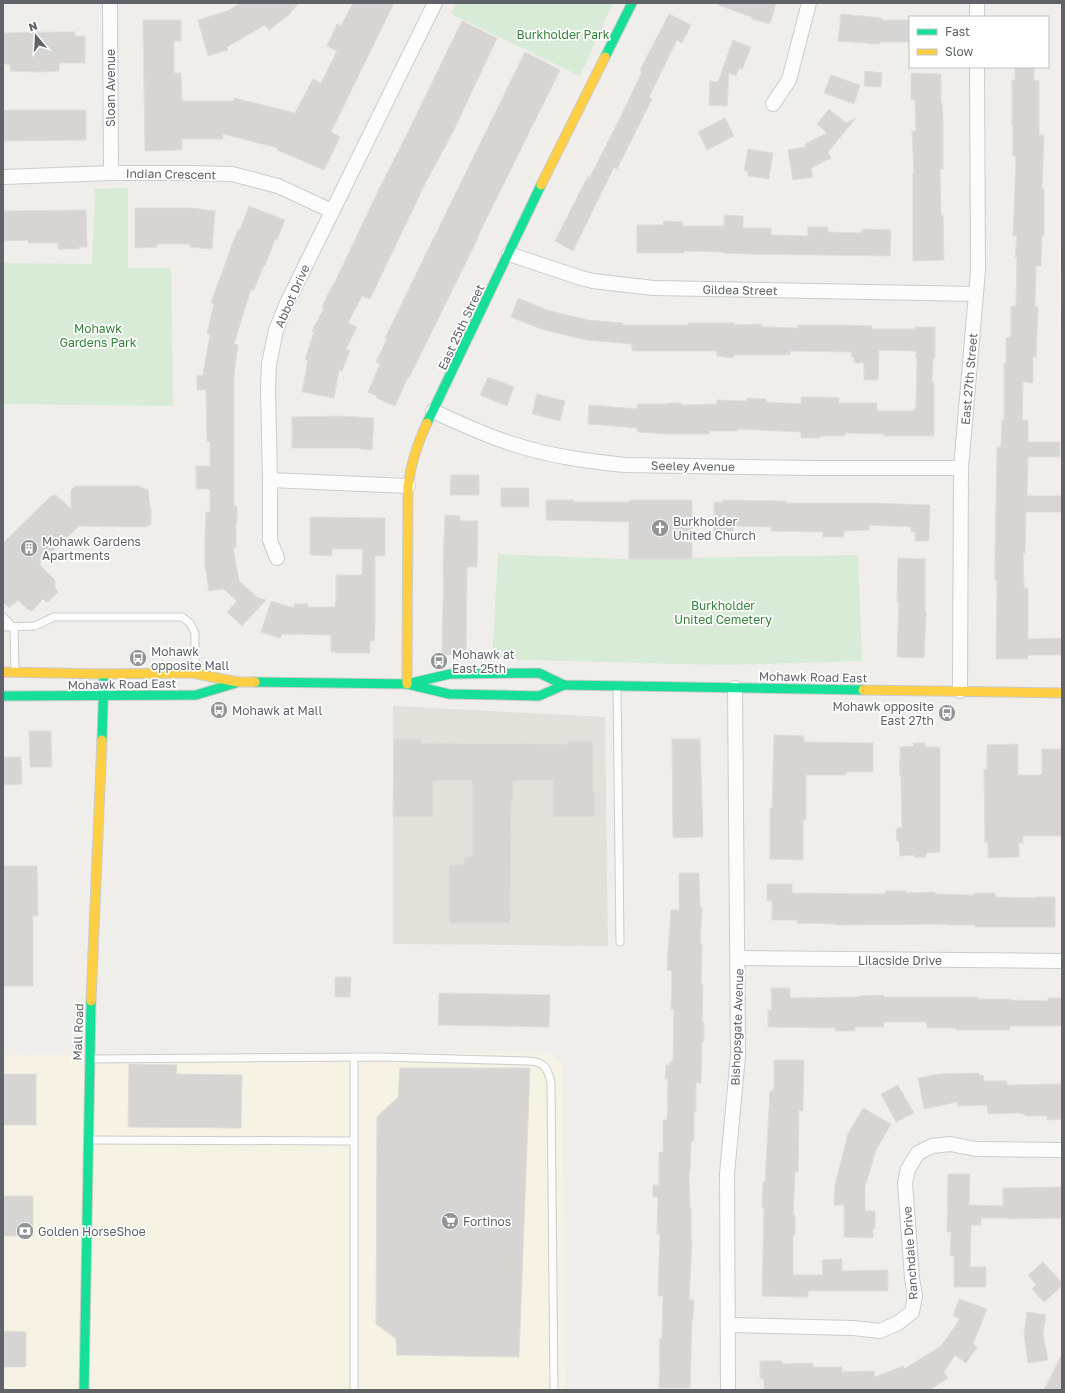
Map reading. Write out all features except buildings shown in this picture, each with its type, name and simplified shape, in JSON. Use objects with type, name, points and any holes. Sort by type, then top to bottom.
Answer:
[{"type":"main road","name":"East 25th Street","points":[[407,684],[408,486],[410,469],[417,446],[509,254],[518,232],[632,3]]},
{"type":"main road","name":"Mohawk Road East","points":[[3,672],[196,674],[238,682],[407,684],[449,694],[539,696],[564,685]]},
{"type":"main road","name":"Mohawk Road East","points":[[407,684],[450,674],[539,673],[564,685],[1062,693]]},
{"type":"main road","name":"Mall Road","points":[[84,1390],[89,1059],[104,674]]},
{"type":"main road","name":"Mohawk Road East","points":[[3,696],[196,695],[238,682]]},
{"type":"street","name":"Sloan Avenue","points":[[110,3],[111,173]]},
{"type":"street","name":"Abbot Drive","points":[[277,558],[270,540],[268,389],[269,364],[276,330],[287,303],[435,3]]},
{"type":"street","points":[[773,104],[789,80],[809,3]]},
{"type":"street","points":[[977,3],[977,16]]},
{"type":"street","name":"East 27th Street","points":[[960,691],[961,468],[978,270],[977,68]]},
{"type":"street","name":"Indian Crescent","points":[[3,177],[111,173],[232,174],[278,186],[332,211]]},
{"type":"street","name":"Gildea Street","points":[[509,254],[581,278],[629,286],[652,288],[976,294]]},
{"type":"street","name":"Seeley Avenue","points":[[433,411],[512,444],[540,452],[596,462],[624,465],[814,468],[961,468]]},
{"type":"street","points":[[270,480],[408,486]]},
{"type":"street","name":"Bishopsgate Avenue","points":[[728,1390],[727,1174],[738,1055],[735,688]]},
{"type":"street","name":"Lilacside Drive","points":[[738,958],[1062,961]]},
{"type":"street","name":"Ranchdale Drive","points":[[728,1325],[853,1328],[880,1331],[898,1323],[912,1312],[915,1296],[912,1278],[905,1183],[908,1169],[918,1154],[932,1146],[950,1144],[976,1149],[1062,1150]]},
{"type":"lane","points":[[3,617],[14,628],[15,672]]},
{"type":"lane","points":[[3,627],[14,628],[35,626],[54,618],[182,617],[190,623],[195,633],[196,674]]},
{"type":"lane","points":[[617,686],[620,942]]},
{"type":"lane","points":[[354,1057],[354,1390]]},
{"type":"lane","points":[[89,1059],[354,1057],[529,1061],[542,1064],[546,1069],[551,1083],[554,1390]]},
{"type":"lane","points":[[88,1140],[354,1141]]},
{"type":"shaded area","points":[[1059,249],[1062,249],[1062,390]]},
{"type":"shaded area","points":[[393,706],[605,717],[608,946],[393,944]]},
{"type":"shaded area","points":[[550,1053],[562,1063],[565,1390],[3,1390],[3,1055]]},
{"type":"green space","name":"Burkholder Park","points":[[457,3],[613,3],[580,76],[451,14]]},
{"type":"green space","name":"Mohawk Gardens Park","points":[[128,188],[128,268],[171,268],[173,406],[3,404],[3,263],[92,264],[95,189]]},
{"type":"green space","name":"Burkholder United Cemetery","points":[[498,554],[622,559],[858,555],[862,661],[723,665],[492,659]]},
{"type":"traffic: fast","points":[[605,57],[632,3]]},
{"type":"traffic: fast","points":[[427,423],[541,185]]},
{"type":"traffic: fast","points":[[407,684],[450,674],[539,673],[564,685],[863,690]]},
{"type":"traffic: fast","points":[[102,740],[104,674]]},
{"type":"traffic: fast","points":[[255,682],[407,684],[449,694],[539,696],[564,685]]},
{"type":"traffic: fast","points":[[3,696],[196,695],[236,683]]},
{"type":"traffic: fast","points":[[84,1390],[91,1001]]},
{"type":"traffic: slow","points":[[541,185],[605,57]]},
{"type":"traffic: slow","points":[[407,684],[408,486],[415,454],[427,423]]},
{"type":"traffic: slow","points":[[3,672],[104,674],[192,673],[238,682],[255,682]]},
{"type":"traffic: slow","points":[[863,690],[1062,693]]},
{"type":"traffic: slow","points":[[91,1001],[102,740]]},
{"type":"place","name":"Burkholder United Church","points":[[660,528]]},
{"type":"place","name":"Mohawk Gardens Apartments","points":[[29,548]]},
{"type":"place","name":"Mohawk opposite Mall","points":[[138,658]]},
{"type":"place","name":"Mohawk at East 25th","points":[[439,661]]},
{"type":"place","name":"Mohawk at Mall","points":[[219,710]]},
{"type":"place","name":"Mohawk opposite East 27th","points":[[947,713]]},
{"type":"place","name":"Fortinos","points":[[450,1221]]},
{"type":"place","name":"Golden HorseShoe","points":[[25,1231]]}]
